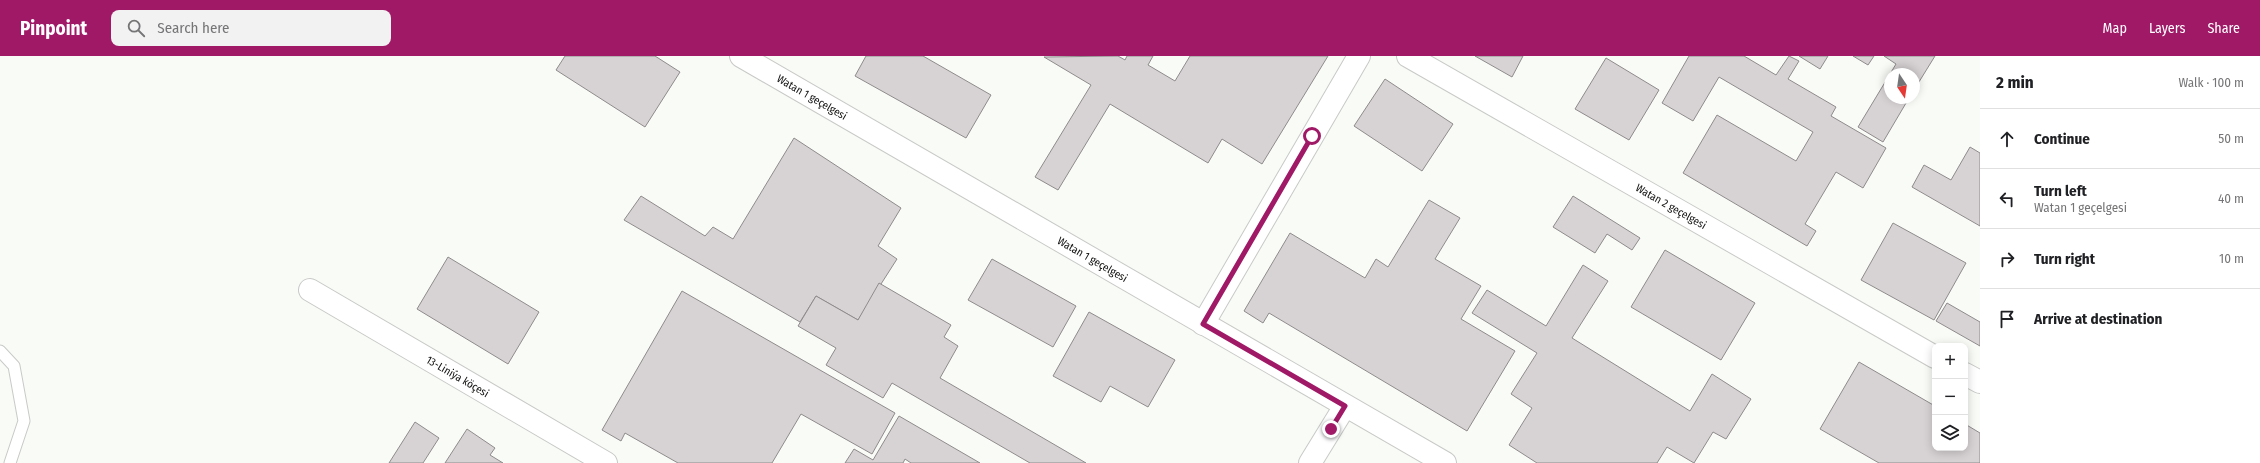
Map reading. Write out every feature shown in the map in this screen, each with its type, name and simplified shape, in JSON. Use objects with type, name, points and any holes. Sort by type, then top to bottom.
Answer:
[{"type":"street","name":"Watan 1 geçelgesi","points":[[741,56],[1444,463]]},
{"type":"street","points":[[1203,324],[1359,56]]},
{"type":"street","name":"Watan 2 geçelgesi","points":[[1408,56],[1932,355]]},
{"type":"street","name":"13-Liniýa köçesi","points":[[310,290],[606,463]]},
{"type":"street","points":[[1968,376],[1980,382]]},
{"type":"street","points":[[1310,463],[1345,406]]},
{"type":"lane","points":[[0,351],[14,366],[24,421],[10,463]]},
{"type":"building","points":[[565,56],[655,56],[680,72],[645,127],[556,70]]},
{"type":"building","points":[[866,56],[923,56],[991,95],[966,138],[855,76]]},
{"type":"building","points":[[1118,56],[1125,60],[1127,56],[1153,56],[1148,65],[1175,81],[1190,56],[1328,56],[1262,164],[1222,139],[1208,163],[1110,104],[1058,190],[1035,177],[1091,85],[1044,57]]},
{"type":"building","points":[[1475,56],[1523,56],[1512,77]]},
{"type":"building","points":[[1689,56],[1744,56],[1776,75],[1789,56],[1799,61],[1788,79],[1836,107],[1831,116],[1886,148],[1863,188],[1836,172],[1805,224],[1816,231],[1807,246],[1683,173],[1717,115],[1796,161],[1813,132],[1719,77],[1693,121],[1662,103]]},
{"type":"building","points":[[1799,56],[1828,56],[1820,69]]},
{"type":"building","points":[[1853,56],[1874,56],[1868,65]]},
{"type":"building","points":[[1884,56],[1935,56],[1920,80],[1920,68],[1894,68],[1896,64]]},
{"type":"building","points":[[1606,58],[1659,90],[1629,140],[1575,109]]},
{"type":"building","points":[[1385,79],[1453,124],[1422,171],[1354,126]]},
{"type":"building","points":[[1884,84],[1884,104],[1905,104],[1883,142],[1858,127]]},
{"type":"building","points":[[794,138],[901,208],[878,246],[897,259],[858,320],[816,296],[800,322],[624,220],[641,196],[705,236],[713,227],[733,239]]},
{"type":"building","points":[[1970,147],[1980,153],[1980,226],[1912,187],[1924,165],[1951,180]]},
{"type":"building","points":[[1573,196],[1640,238],[1632,250],[1607,234],[1595,253],[1553,227]]},
{"type":"building","points":[[1429,200],[1460,218],[1435,259],[1481,286],[1461,319],[1515,351],[1467,431],[1269,313],[1263,323],[1244,311],[1290,233],[1365,278],[1376,259],[1388,267]]},
{"type":"building","points":[[1893,223],[1966,263],[1934,320],[1861,280]]},
{"type":"building","points":[[1665,250],[1755,303],[1721,360],[1631,307]]},
{"type":"building","points":[[448,257],[539,312],[508,364],[417,309]]},
{"type":"building","points":[[992,259],[1076,306],[1053,347],[968,300]]},
{"type":"building","points":[[1583,265],[1608,281],[1572,338],[1690,411],[1712,374],[1751,399],[1726,439],[1713,432],[1694,463],[1667,447],[1657,463],[1537,463],[1509,445],[1532,408],[1511,394],[1537,353],[1472,313],[1487,290],[1546,326]]},
{"type":"building","points":[[879,283],[951,325],[944,337],[958,346],[940,378],[1086,463],[1030,463],[892,383],[883,398],[826,365],[836,348],[798,326],[816,296],[858,320]]},
{"type":"building","points":[[682,291],[895,413],[872,454],[801,414],[772,463],[678,463],[625,433],[621,441],[602,430]]},
{"type":"building","points":[[1947,303],[1980,322],[1980,346],[1936,321]]},
{"type":"building","points":[[1089,312],[1175,360],[1148,407],[1110,386],[1101,402],[1053,376]]},
{"type":"building","points":[[1859,362],[1932,404],[1932,451],[1968,451],[1968,426],[1980,433],[1980,463],[1879,463],[1820,429]]},
{"type":"building","points":[[899,416],[980,463],[911,463],[905,459],[903,463],[845,463],[854,449],[873,460]]},
{"type":"building","points":[[415,422],[439,438],[423,463],[389,463]]},
{"type":"building","points":[[467,429],[495,448],[490,455],[503,463],[445,463]]},
{"type":"route","points":[[1312,136],[1203,324],[1345,406],[1331,429]]}]
